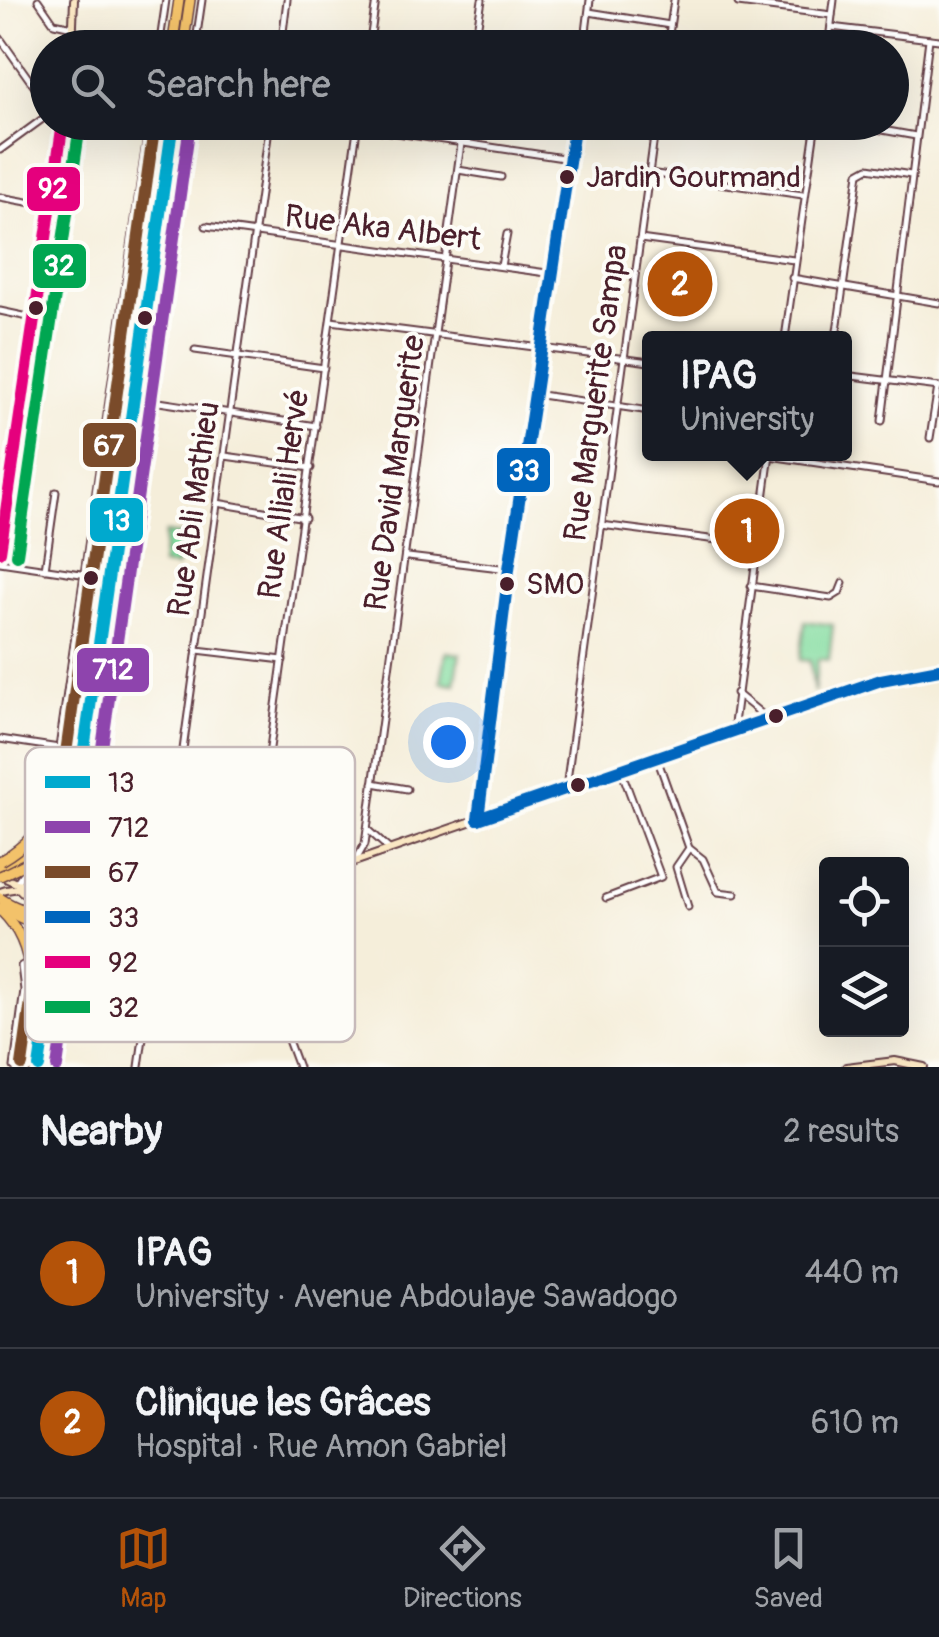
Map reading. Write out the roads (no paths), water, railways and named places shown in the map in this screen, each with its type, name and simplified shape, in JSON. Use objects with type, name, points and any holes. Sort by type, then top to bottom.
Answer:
[{"type":"highway","points":[[175,30],[179,0]]},
{"type":"highway","points":[[186,30],[190,0]]},
{"type":"highway","points":[[91,747],[102,577],[159,140]]},
{"type":"highway","points":[[65,747],[93,602],[102,577],[170,140]]},
{"type":"highway","points":[[73,747],[93,602]]},
{"type":"highway","points":[[81,747],[99,640]]},
{"type":"highway","points":[[0,860],[25,844]]},
{"type":"highway","points":[[0,874],[25,855]]},
{"type":"highway","points":[[0,874],[25,866]]},
{"type":"highway","points":[[0,901],[25,912]]},
{"type":"highway","points":[[0,901],[25,920]]},
{"type":"highway","points":[[0,901],[25,953]]},
{"type":"highway","points":[[22,1067],[25,1029]]},
{"type":"highway","points":[[22,1067],[25,1042]]},
{"type":"highway","points":[[39,1067],[42,1042]]},
{"type":"highway","points":[[39,1067],[45,1042]]},
{"type":"main road","points":[[74,0],[74,28]]},
{"type":"main road","points":[[0,552],[60,140]]},
{"type":"main road","points":[[355,862],[880,680],[939,670]]},
{"type":"main road","points":[[0,874],[25,892]]},
{"type":"main road","points":[[0,901],[16,885]]},
{"type":"main road","points":[[16,885],[25,886]]},
{"type":"main road","points":[[846,1067],[894,1061],[924,1067]]},
{"type":"street","points":[[38,0],[54,23],[74,28]]},
{"type":"street","points":[[162,30],[166,0]]},
{"type":"street","points":[[198,30],[202,0]]},
{"type":"street","points":[[284,30],[288,0]]},
{"type":"street","points":[[372,30],[376,0]]},
{"type":"street","points":[[477,30],[482,0]]},
{"type":"street","points":[[586,30],[590,0]]},
{"type":"street","points":[[669,30],[674,0]]},
{"type":"street","points":[[831,30],[834,0]]},
{"type":"street","points":[[738,3],[832,15]]},
{"type":"street","points":[[589,12],[670,25]]},
{"type":"street","points":[[831,27],[857,30]]},
{"type":"street","points":[[909,36],[939,40]]},
{"type":"street","points":[[0,38],[30,80]]},
{"type":"street","points":[[882,421],[928,38]]},
{"type":"street","points":[[1,146],[30,127]]},
{"type":"street","points":[[909,135],[916,136]]},
{"type":"street","points":[[59,747],[146,140]]},
{"type":"street","points":[[97,747],[182,140]]},
{"type":"street","name":"Rue Abli Mathieu","points":[[183,747],[268,140]]},
{"type":"street","name":"Rue Alliali Hervé","points":[[270,747],[355,140]]},
{"type":"street","points":[[444,140],[570,159]]},
{"type":"street","name":"Rue David Marguerite","points":[[355,862],[365,844],[462,140]]},
{"type":"street","points":[[478,819],[509,570],[573,140]]},
{"type":"street","name":"Rue Marguerite Sampa","points":[[566,788],[654,140]]},
{"type":"street","points":[[786,331],[813,140]]},
{"type":"street","points":[[837,331],[859,172],[868,168],[911,174]]},
{"type":"street","points":[[458,170],[502,177]]},
{"type":"street","points":[[649,173],[803,194]]},
{"type":"street","points":[[0,197],[49,206]]},
{"type":"street","name":"Rue Aka Albert","points":[[206,226],[554,274]]},
{"type":"street","points":[[501,266],[507,234]]},
{"type":"street","points":[[640,239],[794,260]]},
{"type":"street","points":[[792,278],[939,303]]},
{"type":"street","points":[[0,311],[34,318]]},
{"type":"street","points":[[331,321],[642,361]]},
{"type":"street","points":[[195,350],[324,368]]},
{"type":"street","points":[[852,376],[939,387],[930,438]]},
{"type":"street","points":[[534,394],[642,410]]},
{"type":"street","points":[[146,400],[316,426]]},
{"type":"street","points":[[224,456],[312,468]]},
{"type":"street","points":[[733,731],[769,461]]},
{"type":"street","points":[[809,461],[939,481]]},
{"type":"street","points":[[45,569],[56,492]]},
{"type":"street","points":[[217,503],[305,518]]},
{"type":"street","points":[[601,525],[756,545]]},
{"type":"street","points":[[406,556],[509,570]]},
{"type":"street","points":[[0,562],[102,577]]},
{"type":"street","points":[[751,586],[832,598],[843,582]]},
{"type":"street","points":[[197,650],[283,660]]},
{"type":"street","points":[[736,693],[768,719]]},
{"type":"street","points":[[0,739],[52,747]]},
{"type":"street","points":[[656,758],[689,848],[706,862],[718,892],[736,894]]},
{"type":"street","points":[[606,898],[661,876],[622,770]]},
{"type":"street","points":[[373,783],[407,789]]},
{"type":"street","points":[[366,829],[377,842],[392,850]]},
{"type":"street","points":[[688,907],[676,867],[689,848]]},
{"type":"street","points":[[16,885],[25,870]]},
{"type":"street","points":[[22,1067],[25,964]]},
{"type":"street","points":[[51,1067],[55,1042]]},
{"type":"street","name":"Rue Abli Mathieu","points":[[139,1067],[142,1042]]},
{"type":"street","points":[[289,1042],[298,1067]]},
{"type":"place","name":"Jardin Gourmand","points":[[567,177]]},
{"type":"place","name":"Clinique les Grâces","points":[[680,284]]},
{"type":"place","name":"IPAG","points":[[747,531]]},
{"type":"place","name":"SMO","points":[[507,584]]}]
